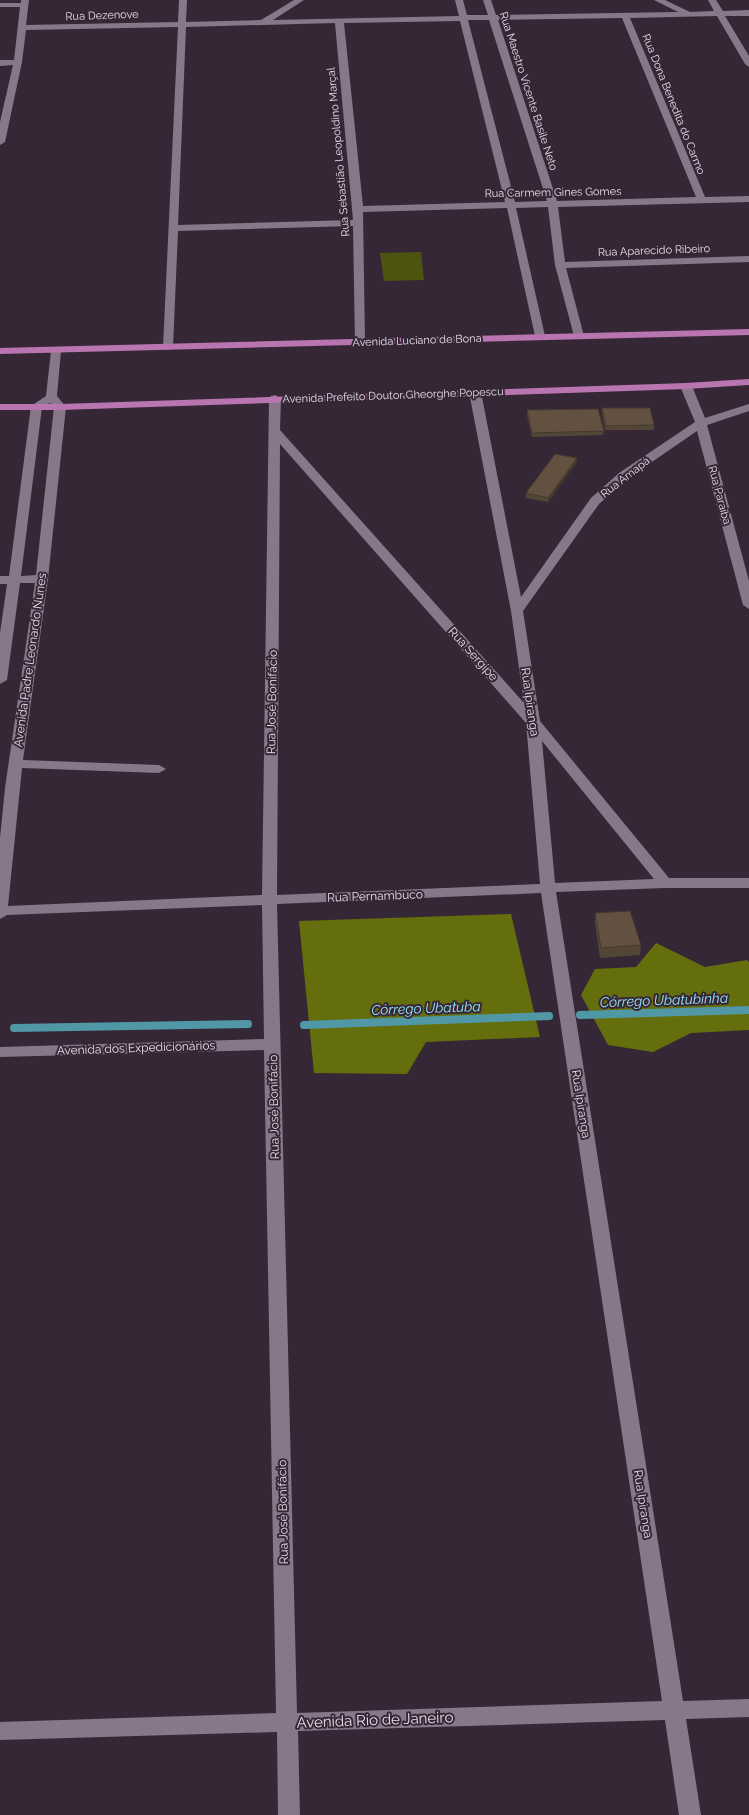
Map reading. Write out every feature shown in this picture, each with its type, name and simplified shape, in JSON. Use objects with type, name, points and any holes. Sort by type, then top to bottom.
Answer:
[{"type":"main road","name":"Avenida Luciano de Bona","points":[[0,351],[749,332]]},
{"type":"main road","name":"Avenida Prefeito Doutor Gheorghe Popescu","points":[[55,402],[275,398],[686,386],[749,382]]},
{"type":"main road","points":[[0,407],[37,406]]},
{"type":"street","points":[[168,347],[183,0]]},
{"type":"street","points":[[263,22],[300,0]]},
{"type":"street","points":[[459,0],[511,206],[540,336]]},
{"type":"street","name":"Rua Maestro Vicente Basile Neto","points":[[487,0],[553,205],[560,265],[580,336]]},
{"type":"street","points":[[658,0],[692,14]]},
{"type":"street","points":[[712,0],[749,64]]},
{"type":"street","points":[[0,5],[25,2],[18,62],[1,127],[0,142]]},
{"type":"street","name":"Rua Dezenove","points":[[23,28],[749,13]]},
{"type":"street","name":"Rua Dona Benedita do Carmo","points":[[625,16],[702,202]]},
{"type":"street","name":"Rua Sebastião Leopoldino Marçal","points":[[339,20],[358,209],[360,342]]},
{"type":"street","points":[[0,62],[18,62]]},
{"type":"street","name":"Rua Carmem Gines Gomes","points":[[358,209],[702,202],[749,199]]},
{"type":"street","points":[[173,228],[358,223]]},
{"type":"street","name":"Rua Aparecido Ribeiro","points":[[560,265],[749,259]]},
{"type":"street","name":"Avenida Padre Leonardo Nunes","points":[[0,912],[6,788],[15,764],[42,579],[55,402],[56,351]]},
{"type":"street","name":"Rua Paraíba","points":[[686,386],[701,424],[749,605]]},
{"type":"street","name":"Rua Ipiranga","points":[[475,392],[517,612],[534,722],[548,889],[690,1815]]},
{"type":"street","name":"Rua José Bonifácio","points":[[275,398],[269,900],[289,1815]]},
{"type":"street","points":[[0,680],[30,470],[37,406],[55,402]]},
{"type":"street","name":"Rua Amapá","points":[[517,612],[595,501],[623,476],[701,424],[749,406]]},
{"type":"street","name":"Rua Sergipe","points":[[275,431],[534,722],[665,883]]},
{"type":"street","points":[[0,580],[42,579]]},
{"type":"street","points":[[15,764],[159,769]]},
{"type":"street","name":"Rua Pernambuco","points":[[0,912],[665,883],[749,883]]},
{"type":"street","name":"Avenida dos Expedicionários","points":[[0,1052],[272,1044]]},
{"type":"street","name":"Avenida Rio de Janeiro","points":[[0,1731],[749,1708]]},
{"type":"green space","points":[[421,252],[424,280],[384,281],[380,253]]},
{"type":"green space","points":[[511,914],[540,1037],[426,1042],[407,1074],[314,1073],[299,921]]},
{"type":"green space","points":[[656,943],[705,967],[747,960],[749,962],[749,1030],[691,1033],[653,1052],[608,1045],[581,995],[595,969],[636,967]]},
{"type":"building","points":[[602,408],[650,408],[654,425],[606,426]]},
{"type":"building","points":[[598,409],[604,431],[532,433],[527,410]]},
{"type":"building","points":[[555,454],[577,458],[548,498],[526,493]]},
{"type":"building","points":[[630,911],[641,945],[601,948],[595,913]]},
{"type":"waterway","name":"Córrego Ubatubinha","points":[[580,1015],[749,1010]]},
{"type":"waterway","name":"Córrego Ubatuba","points":[[304,1025],[549,1016]]},
{"type":"waterway","name":"Córrego Ubatuba","points":[[14,1028],[248,1024]]}]
